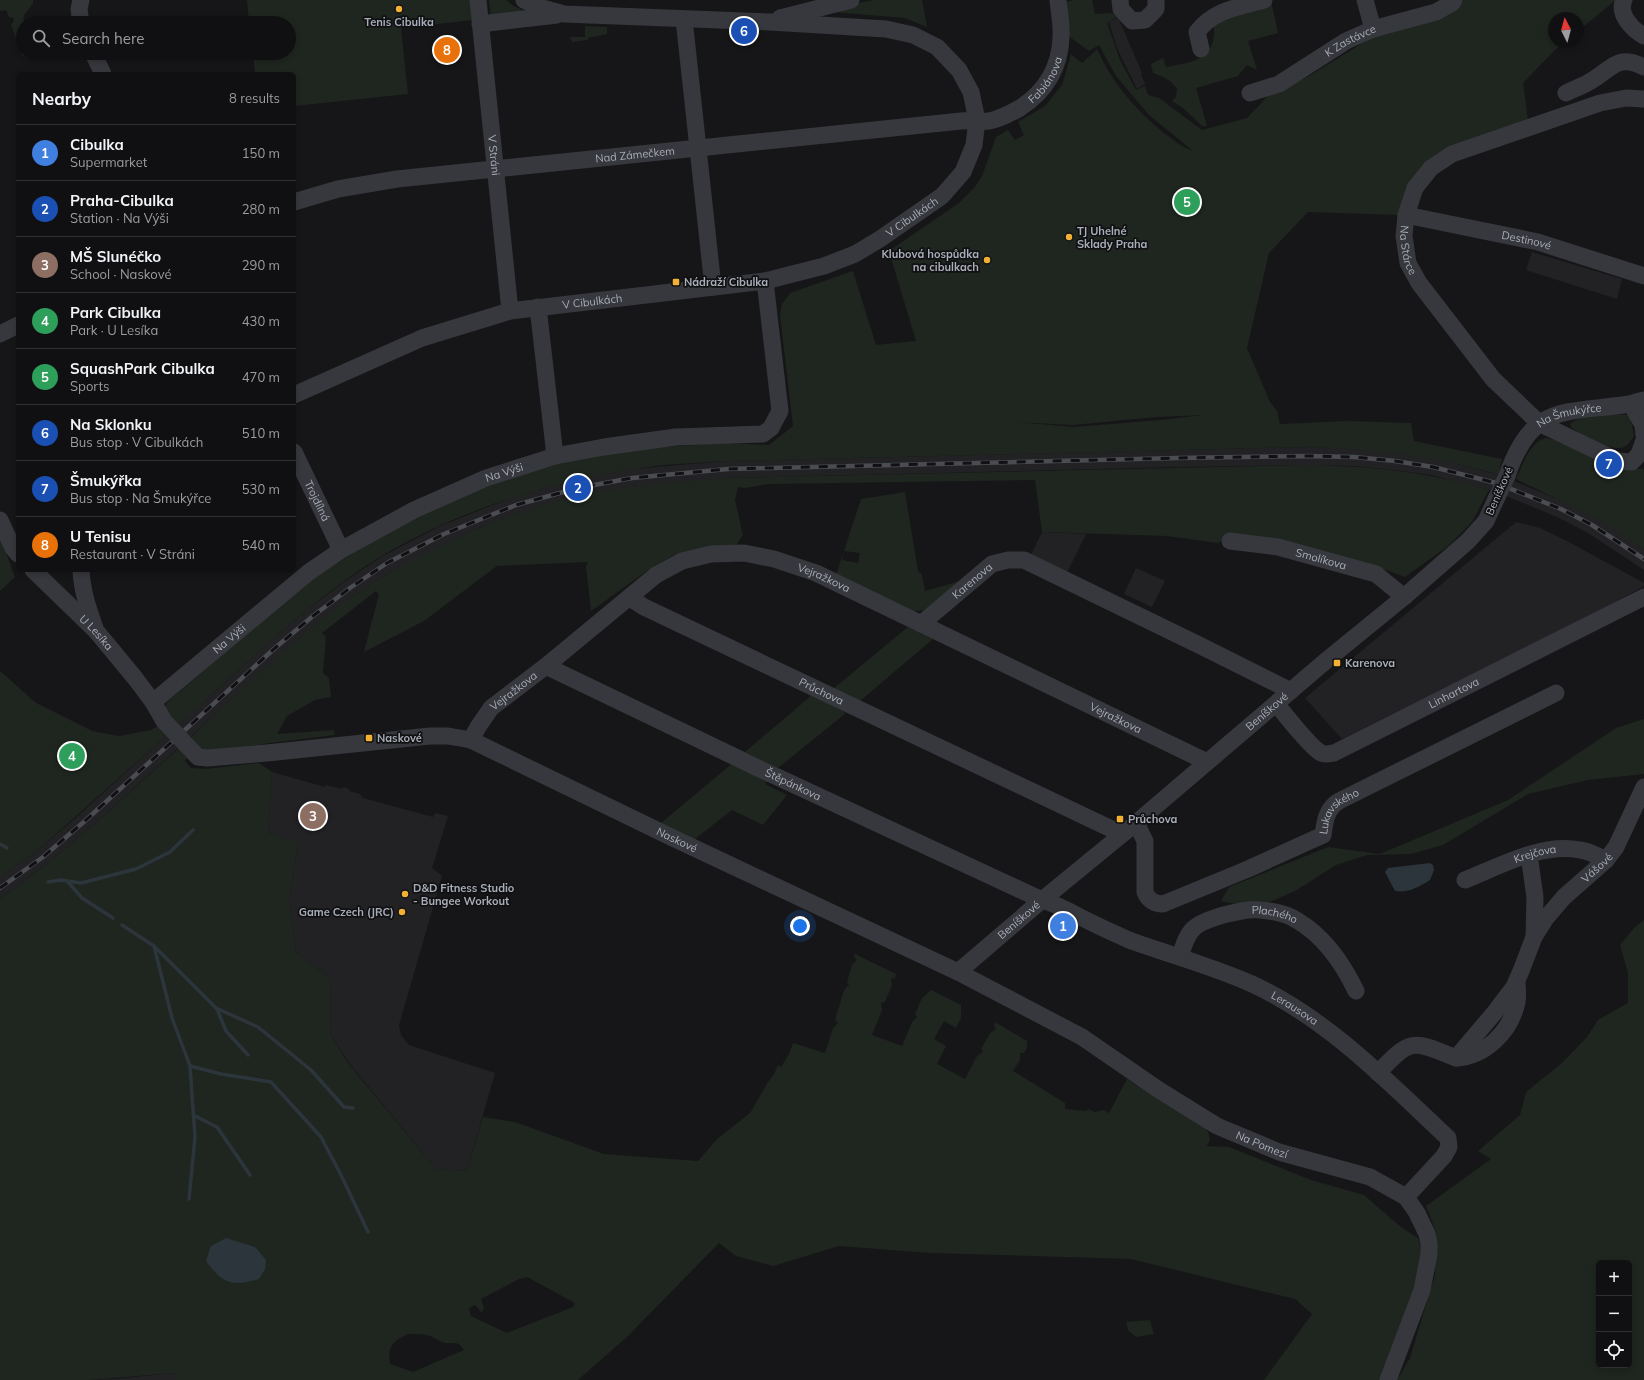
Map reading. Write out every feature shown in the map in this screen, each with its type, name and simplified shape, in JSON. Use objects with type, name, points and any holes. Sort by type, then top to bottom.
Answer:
[{"type":"street","name":"V Stráni","points":[[478,0],[510,311]]},
{"type":"street","name":"V Cibulkách","points":[[296,393],[422,338],[510,311],[765,282],[824,266],[855,254],[880,239],[942,196],[963,172],[974,145],[977,120],[971,92],[959,70],[937,47],[913,35],[886,29],[770,22],[564,14],[539,7],[524,0]]},
{"type":"street","points":[[770,22],[794,14],[852,0]]},
{"type":"street","name":"Fabiánova","points":[[977,120],[989,121],[1015,111],[1034,98],[1047,84],[1060,53],[1062,36],[1058,0]]},
{"type":"street","points":[[1120,0],[1121,9],[1132,21],[1145,20],[1156,9],[1156,0]]},
{"type":"street","points":[[1201,49],[1197,32],[1203,24],[1221,12],[1264,0]]},
{"type":"street","points":[[1365,0],[1373,29]]},
{"type":"street","name":"K Zastávce","points":[[1250,93],[1279,84],[1346,41],[1373,29],[1436,12],[1452,3],[1454,0]]},
{"type":"street","points":[[1624,0],[1622,3],[1625,19],[1636,32],[1644,36]]},
{"type":"street","points":[[80,16],[79,9],[81,1]]},
{"type":"street","points":[[480,24],[564,14]]},
{"type":"street","points":[[684,19],[712,287]]},
{"type":"street","points":[[96,60],[102,72]]},
{"type":"street","points":[[1566,93],[1591,81],[1613,65],[1624,61],[1634,62],[1644,67]]},
{"type":"street","name":"Na Stárce","points":[[1539,423],[1493,379],[1419,283],[1408,262],[1404,236],[1406,215],[1415,188],[1431,168],[1452,154],[1600,103],[1626,98],[1644,99]]},
{"type":"street","name":"Nad Zámečkem","points":[[296,201],[338,189],[389,180],[977,120]]},
{"type":"street","name":"Destinové","points":[[1406,215],[1538,242],[1644,276]]},
{"type":"street","name":"Na Výši","points":[[153,702],[309,572],[341,550],[414,510],[486,478],[555,456],[604,447],[676,437],[763,434],[771,428],[780,411],[765,282]]},
{"type":"street","points":[[538,308],[555,456]]},
{"type":"street","points":[[0,334],[16,326]]},
{"type":"street","name":"Na Šmukýřce","points":[[1539,423],[1554,415],[1570,410],[1640,400],[1644,435]]},
{"type":"street","name":"Na Šmukýřce","points":[[1539,423],[1618,461],[1632,462],[1639,454],[1644,440]]},
{"type":"street","name":"Beníškové","points":[[958,972],[1404,597],[1468,541],[1486,521],[1507,476],[1516,451],[1526,436],[1539,423]]},
{"type":"street","name":"Trojdílná","points":[[296,456],[341,550]]},
{"type":"street","points":[[0,520],[16,552]]},
{"type":"street","name":"Smolíkova","points":[[1230,541],[1278,548],[1376,574],[1404,597]]},
{"type":"street","name":"Vejražkova","points":[[471,740],[492,708],[630,598],[656,575],[682,561],[711,554],[744,553],[774,559],[816,573],[1207,762]]},
{"type":"street","name":"Karenova","points":[[920,624],[992,564],[1008,560],[1024,560],[1199,644],[1291,691]]},
{"type":"street","name":"U Lesíka","points":[[35,572],[97,632],[153,702]]},
{"type":"street","points":[[81,572],[87,606],[97,632]]},
{"type":"street","name":"Linhartova","points":[[1276,704],[1299,732],[1317,750],[1324,754],[1334,753],[1644,597]]},
{"type":"street","name":"Průchova","points":[[630,598],[644,607],[830,697],[1122,834]]},
{"type":"street","name":"Štěpánkova","points":[[546,666],[758,768],[1042,900]]},
{"type":"street","name":"Lukavského","points":[[1136,823],[1145,841],[1146,896],[1152,901],[1163,904],[1248,869],[1323,835],[1327,814],[1330,807],[1339,801],[1556,693]]},
{"type":"street","name":"Naskové","points":[[153,702],[164,721],[198,757],[222,757],[430,736],[448,736],[471,740],[687,845],[958,972]]},
{"type":"street","name":"Vášové","points":[[1378,1073],[1392,1059],[1410,1046],[1416,1044],[1456,1058],[1495,1012],[1522,972],[1534,937],[1546,918],[1564,897],[1606,860],[1621,837],[1644,787]]},
{"type":"street","name":"Krejčova","points":[[1465,880],[1529,855],[1566,848],[1592,853],[1606,860]]},
{"type":"street","name":"Vášové","points":[[1529,855],[1535,897],[1534,937]]},
{"type":"street","name":"Lerausova","points":[[1042,900],[1054,903],[1097,926],[1129,939],[1252,984],[1284,1001],[1318,1023],[1378,1073],[1448,1138],[1449,1147],[1444,1156],[1406,1196]]},
{"type":"street","name":"Plachého","points":[[1180,957],[1189,935],[1193,929],[1202,923],[1229,914],[1259,910],[1284,915],[1298,920],[1315,934],[1339,961],[1356,991]]},
{"type":"street","name":"Na Pomezí","points":[[958,972],[1082,1037],[1159,1090],[1217,1126],[1279,1152],[1370,1177],[1406,1196],[1417,1212],[1427,1234],[1429,1244],[1422,1290],[1388,1380]]},
{"type":"shaded area","points":[[0,0],[33,0],[33,3],[24,16],[16,16],[16,38],[11,25],[14,21],[13,18],[9,17],[6,10],[0,11]]},
{"type":"shaded area","points":[[247,0],[472,0],[474,20],[401,28],[408,94],[296,106],[296,72],[255,72],[254,60],[296,60],[296,16],[248,16]]},
{"type":"shaded area","points":[[489,0],[506,0],[512,5],[529,13],[491,19]]},
{"type":"shaded area","points":[[874,0],[922,0],[927,27],[905,18],[820,11]]},
{"type":"shaded area","points":[[1073,0],[1092,0],[1095,14],[1112,13],[1117,17],[1107,23],[1120,60],[1136,90],[1145,86],[1148,95],[1159,98],[1202,130],[1247,118],[1267,97],[1309,76],[1376,35],[1440,17],[1463,0],[1616,0],[1584,26],[1584,12],[1548,12],[1548,48],[1557,48],[1523,83],[1528,120],[1446,149],[1399,215],[1308,212],[1269,253],[1247,348],[1270,402],[1277,411],[1280,424],[1347,421],[1411,423],[1414,441],[1502,459],[1499,475],[1475,468],[1428,458],[1381,452],[1308,447],[727,461],[653,466],[629,470],[591,477],[517,496],[444,524],[409,541],[376,560],[344,581],[322,598],[259,651],[177,726],[169,716],[165,707],[167,702],[316,576],[380,536],[485,485],[531,470],[609,451],[722,443],[769,445],[793,426],[780,315],[782,304],[790,293],[853,271],[876,345],[916,341],[889,251],[959,203],[975,187],[982,176],[996,137],[1008,130],[1015,140],[1024,135],[1018,122],[1045,106],[1062,85],[1071,54],[1082,63],[1097,49],[1117,84],[1134,105],[1164,133],[1181,145],[1193,151],[1149,115],[1116,76],[1099,45],[1089,51],[1067,35],[1066,2]],"holes":[[[1203,415],[1074,427],[1015,422],[1073,425],[1157,417]]]},
{"type":"shaded area","points":[[1271,1],[1278,33],[1248,41],[1257,70],[1247,65],[1238,76],[1196,88],[1207,126],[1202,126],[1184,109],[1172,101],[1176,97],[1177,89],[1167,79],[1153,73],[1151,64],[1163,58],[1166,67],[1194,61],[1207,53],[1211,46],[1214,37],[1214,26]]},
{"type":"shaded area","points":[[1118,17],[1142,73],[1141,74],[1145,84],[1137,89],[1117,48],[1109,22]]},
{"type":"shaded area","points":[[585,26],[607,27],[607,34],[588,38],[588,40],[572,42],[570,37],[585,37]]},
{"type":"shaded area","points":[[1532,252],[1622,279],[1617,299],[1526,270]]},
{"type":"shaded area","points":[[1609,414],[1630,415],[1634,436],[1625,447],[1614,448],[1601,444],[1582,435],[1570,425],[1578,419],[1588,416]]},
{"type":"shaded area","points":[[1545,438],[1560,441],[1619,468],[1644,469],[1644,549],[1596,518],[1516,479],[1530,450],[1539,441]]},
{"type":"shaded area","points":[[1308,447],[1355,448],[1396,452],[1435,458],[1499,475],[1565,502],[1596,518],[1632,540],[1644,549],[1644,570],[1588,533],[1557,517],[1494,491],[1431,475],[1354,466],[1308,465],[1178,467],[728,478],[633,487],[580,496],[483,526],[392,571],[355,595],[281,655],[91,827],[48,863],[0,899],[0,877],[38,850],[80,814],[269,642],[307,610],[345,581],[383,556],[440,526],[513,497],[576,479],[631,469],[727,461]]},
{"type":"shaded area","points":[[1308,465],[1354,467],[1422,474],[1489,490],[1472,522],[1448,546],[1405,577],[1378,567],[1230,536],[1218,543],[1167,536],[1042,532],[1035,480],[768,484],[745,488],[738,487],[735,500],[743,535],[735,547],[712,548],[676,554],[651,568],[591,611],[586,567],[588,562],[497,566],[424,621],[364,652],[379,594],[376,591],[322,633],[326,637],[323,673],[329,678],[331,697],[315,700],[287,716],[277,734],[334,730],[335,735],[270,743],[207,754],[189,739],[311,628],[355,595],[381,578],[407,562],[463,535],[521,512],[550,503],[598,492],[727,478]]},
{"type":"shaded area","points":[[905,492],[918,571],[922,575],[925,591],[964,580],[929,610],[914,611],[836,575],[861,499]],"holes":[[[844,551],[860,553],[858,563],[842,560]]]},
{"type":"shaded area","points":[[1516,522],[1540,528],[1567,541],[1644,583],[1644,586],[1590,616],[1342,739],[1305,698]]},
{"type":"shaded area","points":[[1042,532],[1086,534],[1067,573],[1031,555]]},
{"type":"shaded area","points":[[0,536],[15,577],[0,591]]},
{"type":"shaded area","points":[[1136,568],[1165,581],[1152,607],[1124,594]]},
{"type":"shaded area","points":[[908,627],[933,639],[860,701],[833,689]]},
{"type":"shaded area","points":[[0,671],[36,703],[92,731],[119,736],[151,730],[158,726],[167,735],[38,850],[0,877]]},
{"type":"shaded area","points":[[812,695],[846,713],[778,768],[745,752]]},
{"type":"shaded area","points":[[1644,719],[1644,774],[1588,780],[1528,794],[1443,845],[1411,854],[1367,855],[1336,865],[1295,891],[1256,908],[1221,901],[1229,887],[1328,847],[1380,854],[1508,800],[1616,728]]},
{"type":"shaded area","points":[[179,748],[187,758],[185,761],[191,768],[206,769],[259,763],[272,772],[268,833],[298,842],[289,899],[296,952],[331,979],[330,1033],[348,1063],[436,1169],[467,1171],[483,1117],[515,1122],[604,1154],[698,1161],[717,1139],[750,1113],[778,1065],[781,1067],[789,1054],[793,1043],[825,1053],[833,1028],[838,1023],[835,1020],[844,990],[849,985],[847,982],[852,965],[857,960],[854,957],[855,954],[896,974],[895,978],[891,979],[892,985],[885,1002],[881,1003],[882,1010],[872,1035],[902,1046],[912,1022],[917,1017],[915,1014],[922,998],[931,990],[961,1005],[961,1018],[956,1028],[944,1021],[934,1039],[946,1046],[937,1064],[965,1079],[977,1056],[983,1052],[981,1049],[990,1033],[996,1029],[994,1026],[995,1022],[1027,1041],[1027,1048],[1024,1053],[1020,1053],[1020,1060],[1013,1071],[1065,1103],[1065,1109],[1086,1111],[1088,1109],[1095,1112],[1103,1110],[1109,1113],[1127,1079],[1206,1129],[1210,1138],[1206,1146],[1229,1147],[1311,1180],[1364,1195],[1402,1228],[1418,1238],[1424,1261],[1381,1380],[1264,1380],[1312,1314],[1295,1299],[1131,1259],[931,1253],[839,1246],[773,1266],[736,1256],[719,1243],[627,1337],[578,1380],[174,1380],[175,1373],[89,1380],[0,1380],[0,899],[48,863],[91,827]],"holes":[[[527,1277],[575,1303],[573,1307],[507,1333],[471,1316],[469,1308],[475,1305],[482,1313],[484,1308],[481,1299],[519,1279]],[[408,1334],[427,1335],[443,1342],[456,1343],[464,1350],[413,1372],[390,1364],[389,1358],[390,1348],[392,1345],[398,1339]]]},
{"type":"shaded area","points":[[735,761],[770,778],[765,784],[787,795],[763,825],[732,810],[695,839],[661,823]]},
{"type":"shaded area","points":[[272,772],[325,787],[326,785],[342,789],[343,787],[350,789],[349,791],[360,794],[363,798],[433,817],[435,813],[448,816],[432,868],[442,876],[399,1025],[401,1035],[409,1045],[495,1073],[467,1171],[436,1169],[349,1063],[330,1033],[331,979],[296,952],[289,899],[298,843],[268,833]]},
{"type":"shaded area","points":[[1430,863],[1433,865],[1434,870],[1430,880],[1409,890],[1395,891],[1385,872],[1388,868]]},
{"type":"shaded area","points":[[1644,920],[1644,1380],[1397,1380],[1410,1358],[1435,1275],[1436,1232],[1426,1206],[1491,1159],[1478,1151],[1520,1115],[1526,1092],[1563,1062],[1587,1037],[1598,1020],[1628,1003],[1628,973],[1620,945],[1634,928]]},
{"type":"shaded area","points":[[226,1238],[255,1247],[266,1260],[265,1269],[259,1279],[242,1283],[229,1282],[223,1279],[212,1269],[206,1261],[211,1246]]},
{"type":"shaded area","points":[[1150,1320],[1154,1334],[1136,1337],[1128,1330],[1126,1322]]},
{"type":"shaded area","points":[[175,1373],[174,1380],[89,1380],[114,1379]]},
{"type":"waterway","points":[[48,882],[61,880],[81,883],[136,869],[170,852],[193,830]]},
{"type":"waterway","points":[[0,844],[7,848]]},
{"type":"waterway","points":[[68,882],[82,898],[113,918]]},
{"type":"waterway","points":[[122,925],[154,946],[216,1008],[258,1027],[311,1070],[344,1107],[353,1108]]},
{"type":"waterway","points":[[154,946],[172,1018],[190,1066],[195,1137],[189,1199]]},
{"type":"waterway","points":[[217,1009],[226,1031],[248,1055]]},
{"type":"waterway","points":[[190,1066],[221,1074],[271,1082],[321,1137],[368,1232]]},
{"type":"waterway","points":[[193,1115],[217,1127],[250,1175]]},
{"type":"railway","points":[[0,888],[43,857],[86,820],[275,648],[313,616],[350,588],[387,563],[444,534],[516,505],[578,488],[632,478],[728,469],[1178,458],[1308,456],[1354,457],[1433,467],[1496,483],[1561,509],[1592,525],[1644,559]]},
{"type":"place","name":"Tenis Cibulka","points":[[399,9]]},
{"type":"place","name":"Na Sklonku","points":[[744,31]]},
{"type":"place","name":"U Tenisu","points":[[447,50]]},
{"type":"place","name":"SquashPark Cibulka","points":[[1187,202]]},
{"type":"place","name":"TJ Uhelné Sklady Praha","points":[[1069,237]]},
{"type":"place","name":"Klubová hospůdka na cibulkach","points":[[987,260]]},
{"type":"place","name":"Nádraží Cibulka","points":[[676,282]]},
{"type":"place","name":"Šmukýřka","points":[[1609,464]]},
{"type":"place","name":"Praha-Cibulka","points":[[578,488]]},
{"type":"place","name":"Karenova","points":[[1337,663]]},
{"type":"place","name":"Naskové","points":[[369,738]]},
{"type":"place","name":"Park Cibulka","points":[[72,756]]},
{"type":"place","name":"MŠ Slunéčko","points":[[313,816]]},
{"type":"place","name":"Průchova","points":[[1120,819]]},
{"type":"place","name":"D&D Fitness Studio - Bungee Workout","points":[[405,894]]},
{"type":"place","name":"Game Czech (JRC)","points":[[402,912]]},
{"type":"place","name":"Cibulka","points":[[1063,926]]}]
